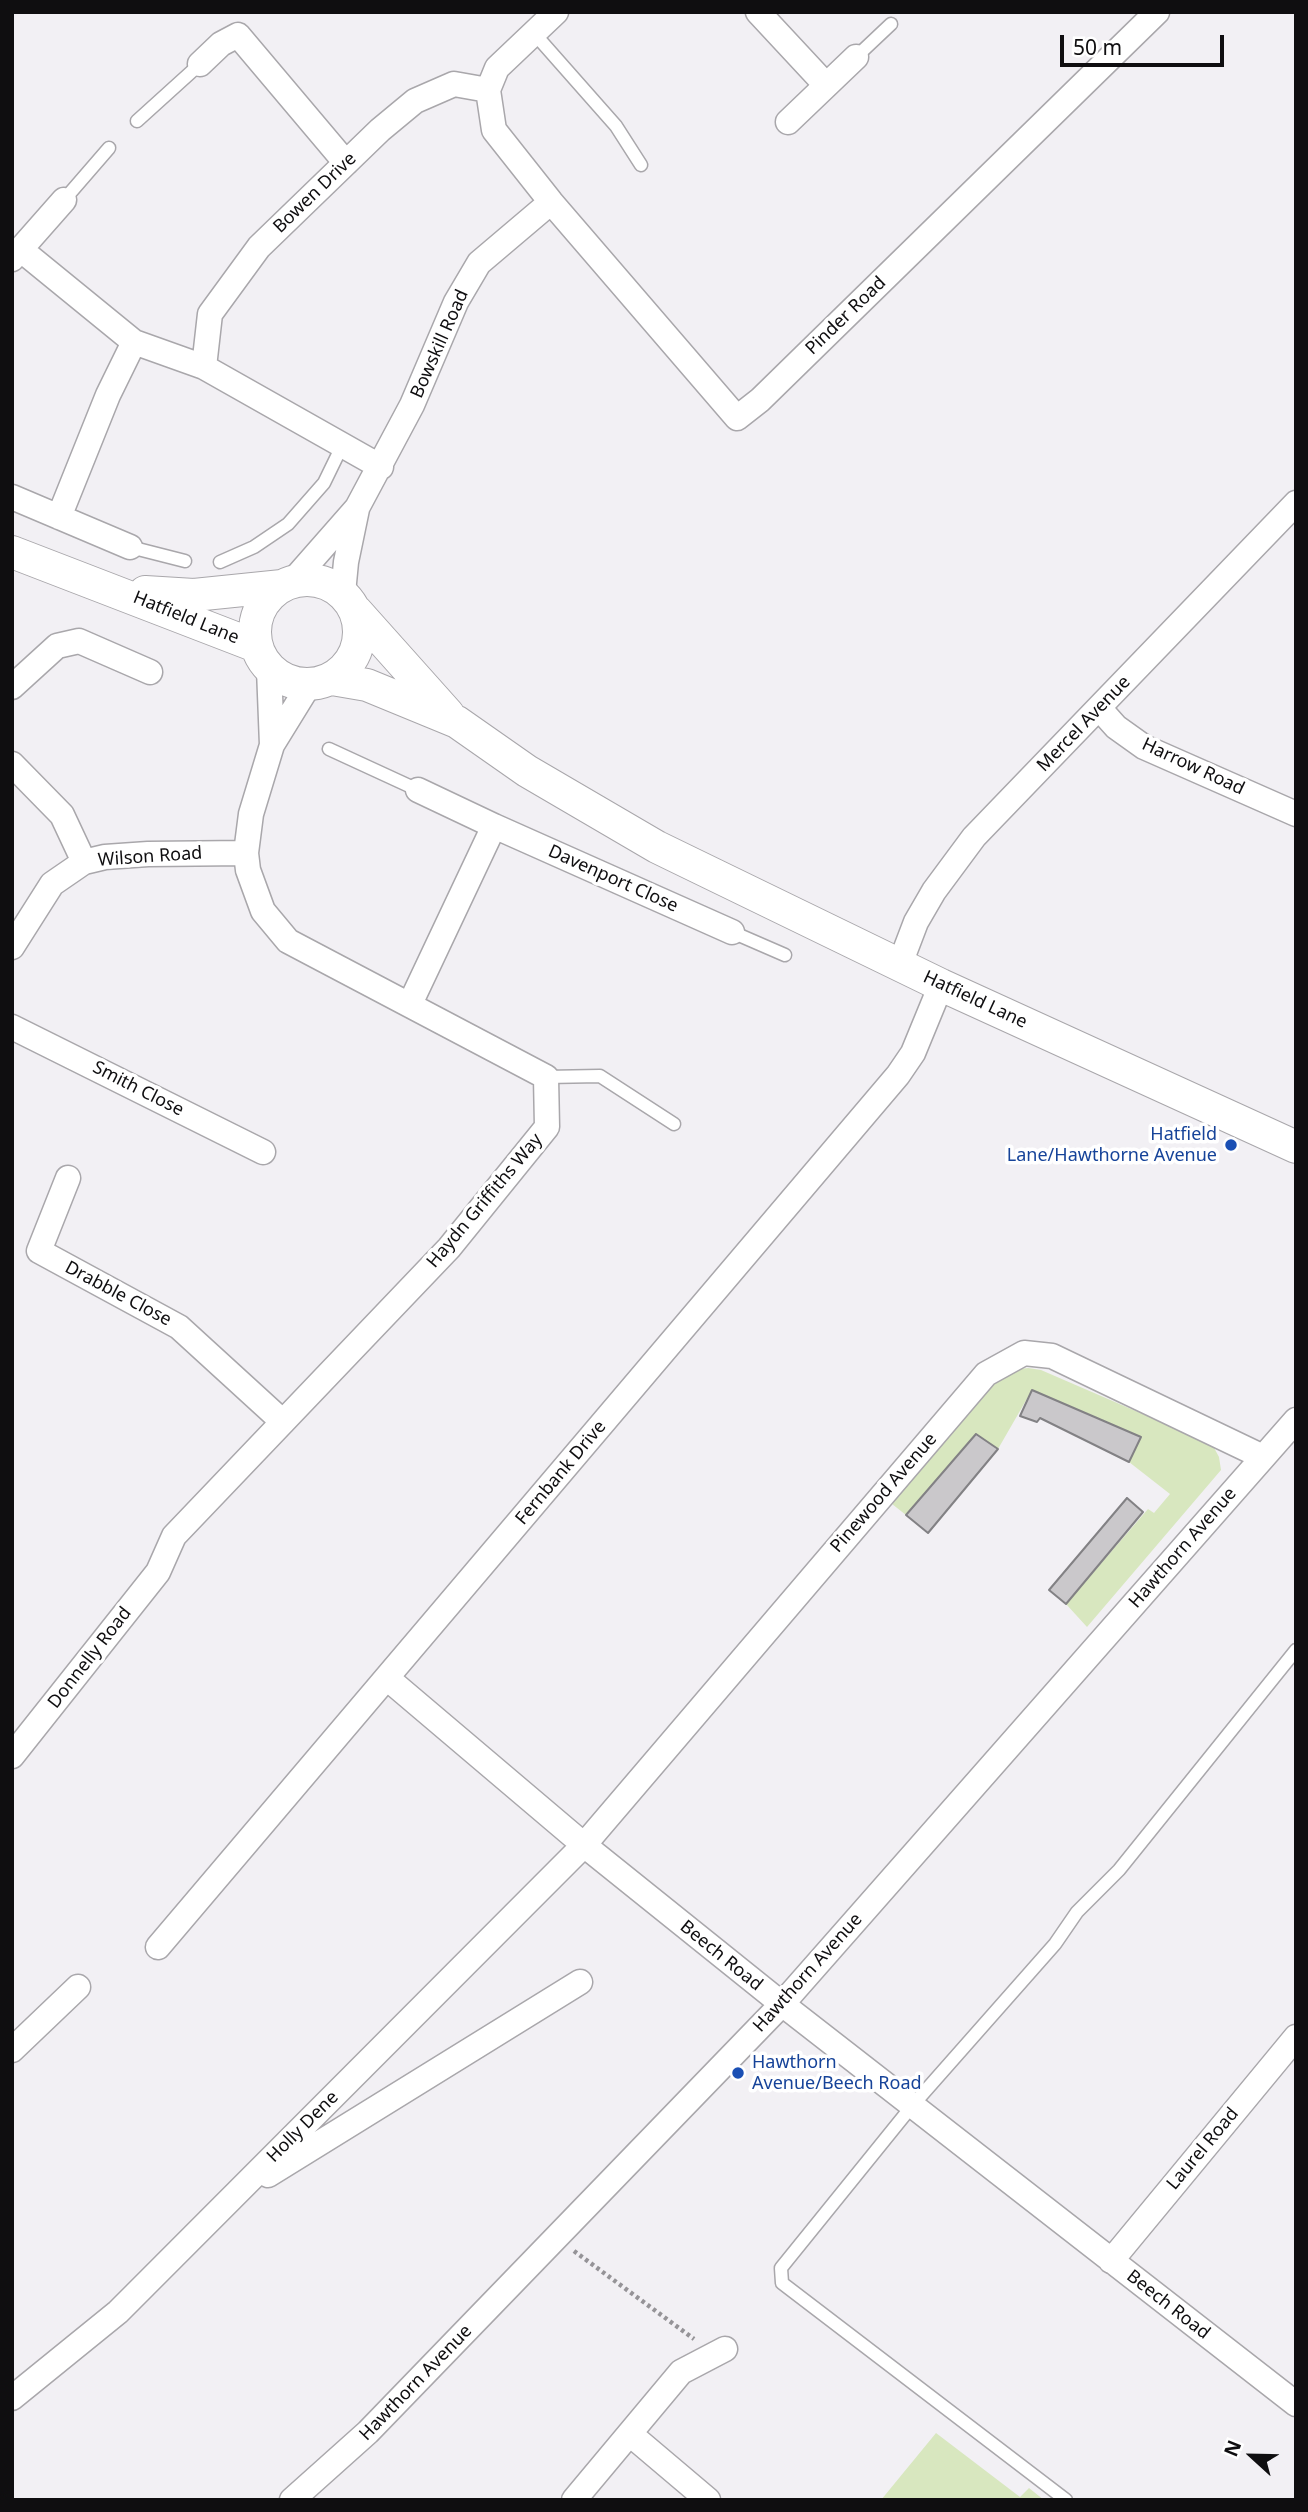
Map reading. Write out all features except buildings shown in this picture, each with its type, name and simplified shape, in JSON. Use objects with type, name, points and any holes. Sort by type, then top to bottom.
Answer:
[{"type":"street","points":[[551,202],[494,130],[488,90],[497,68],[556,12]]},
{"type":"street","points":[[758,12],[825,84]]},
{"type":"street","name":"Pinder Road","points":[[551,202],[737,418],[760,400],[1157,12]]},
{"type":"street","points":[[200,64],[221,44],[237,35],[346,163]]},
{"type":"street","points":[[788,122],[856,57]]},
{"type":"street","name":"Bowen Drive","points":[[204,367],[209,314],[259,247],[415,101],[454,84],[488,90]]},
{"type":"street","points":[[64,200],[16,254],[134,342],[204,367],[381,467]]},
{"type":"street","name":"Bowskill Road","points":[[287,584],[357,508],[412,405],[456,302],[479,263],[551,202]]},
{"type":"street","points":[[59,517],[108,395],[134,342]]},
{"type":"street","points":[[12,497],[130,547]]},
{"type":"street","name":"Bowskill Road","points":[[349,602],[357,508]]},
{"type":"street","name":"Mercel Avenue","points":[[900,964],[916,922],[974,837],[1292,514]]},
{"type":"street","name":"Hatfield Lane","points":[[12,552],[115,590],[263,658]]},
{"type":"street","points":[[272,745],[263,658],[254,628],[259,611],[268,596],[287,584],[310,579],[327,583],[349,602],[457,722]]},
{"type":"street","name":"Hatfield Lane","points":[[115,590],[194,595],[287,584]]},
{"type":"street","points":[[349,602],[360,630],[357,650],[347,667],[321,682],[272,745],[251,814],[246,853],[248,870],[263,911],[288,941],[545,1077]]},
{"type":"street","points":[[12,687],[57,646],[79,641],[150,672]]},
{"type":"street","points":[[263,658],[295,684],[321,682],[367,685],[457,722]]},
{"type":"street","name":"Harrow Road","points":[[1099,708],[1116,727],[1144,747],[1296,814]]},
{"type":"street","name":"Hatfield Lane","points":[[457,722],[527,771],[657,846],[941,985],[1296,1147]]},
{"type":"street","points":[[12,764],[62,815],[84,862]]},
{"type":"street","name":"Davenport Close","points":[[418,790],[732,932]]},
{"type":"street","points":[[410,1004],[494,826]]},
{"type":"street","name":"Wilson Road","points":[[12,947],[52,884],[84,862],[105,857],[148,854],[246,853]]},
{"type":"street","name":"Fernbank Drive","points":[[158,1947],[898,1075],[913,1053],[941,985]]},
{"type":"street","name":"Smith Close","points":[[12,1027],[263,1152]]},
{"type":"street","name":"Haydn Griffiths Way","points":[[164,1558],[174,1536],[449,1248],[547,1127],[545,1077]]},
{"type":"street","name":"Drabble Close","points":[[68,1178],[39,1251],[179,1327],[283,1422]]},
{"type":"street","name":"Pinewood Avenue","points":[[584,1845],[986,1374],[1003,1362],[1024,1353],[1052,1356],[1263,1457]]},
{"type":"street","name":"Hawthorn Avenue","points":[[292,2500],[368,2432],[782,2004],[1296,1420]]},
{"type":"street","name":"Donnelly Road","points":[[12,1756],[158,1572],[164,1558]]},
{"type":"street","name":"Beech Road","points":[[387,1678],[584,1845],[782,2004],[1296,2404]]},
{"type":"street","name":"Holly Dene","points":[[12,2399],[118,2312],[584,1845]]},
{"type":"street","points":[[232,2197],[580,1982]]},
{"type":"street","points":[[12,2050],[78,1987]]},
{"type":"street","name":"Laurel Road","points":[[1111,2261],[1296,2037]]},
{"type":"street","points":[[574,2500],[681,2372],[720,2352]]},
{"type":"street","points":[[630,2434],[708,2500]]},
{"type":"lane","points":[[856,57],[891,24]]},
{"type":"lane","points":[[533,32],[616,126],[641,164]]},
{"type":"lane","points":[[137,121],[200,64]]},
{"type":"lane","points":[[64,200],[109,148]]},
{"type":"lane","points":[[220,562],[254,547],[288,524],[324,483],[342,446]]},
{"type":"lane","points":[[130,547],[185,561]]},
{"type":"lane","points":[[329,749],[418,790]]},
{"type":"lane","points":[[732,932],[785,955]]},
{"type":"lane","points":[[545,1077],[600,1076],[674,1124]]},
{"type":"lane","points":[[1066,2500],[782,2283],[781,2268],[912,2106],[1055,1944],[1077,1912],[1119,1870],[1296,1650]]},
{"type":"path","points":[[556,2238],[720,2352]]},
{"type":"green space","points":[[1012,1370],[1041,1370],[1212,1444],[1219,1457],[1221,1470],[1087,1627],[1066,1604],[1148,1509],[1154,1513],[1170,1494],[1129,1462],[1141,1437],[1032,1390],[998,1449],[976,1434],[906,1515],[892,1504],[995,1381]]},
{"type":"green space","points":[[936,2433],[1020,2497],[1029,2488],[1044,2500],[881,2500]]},
{"type":"place","name":"Hatfield Lane/Hawthorne Avenue","points":[[1231,1145]]},
{"type":"place","name":"Hawthorn Avenue/Beech Road","points":[[738,2073]]}]
